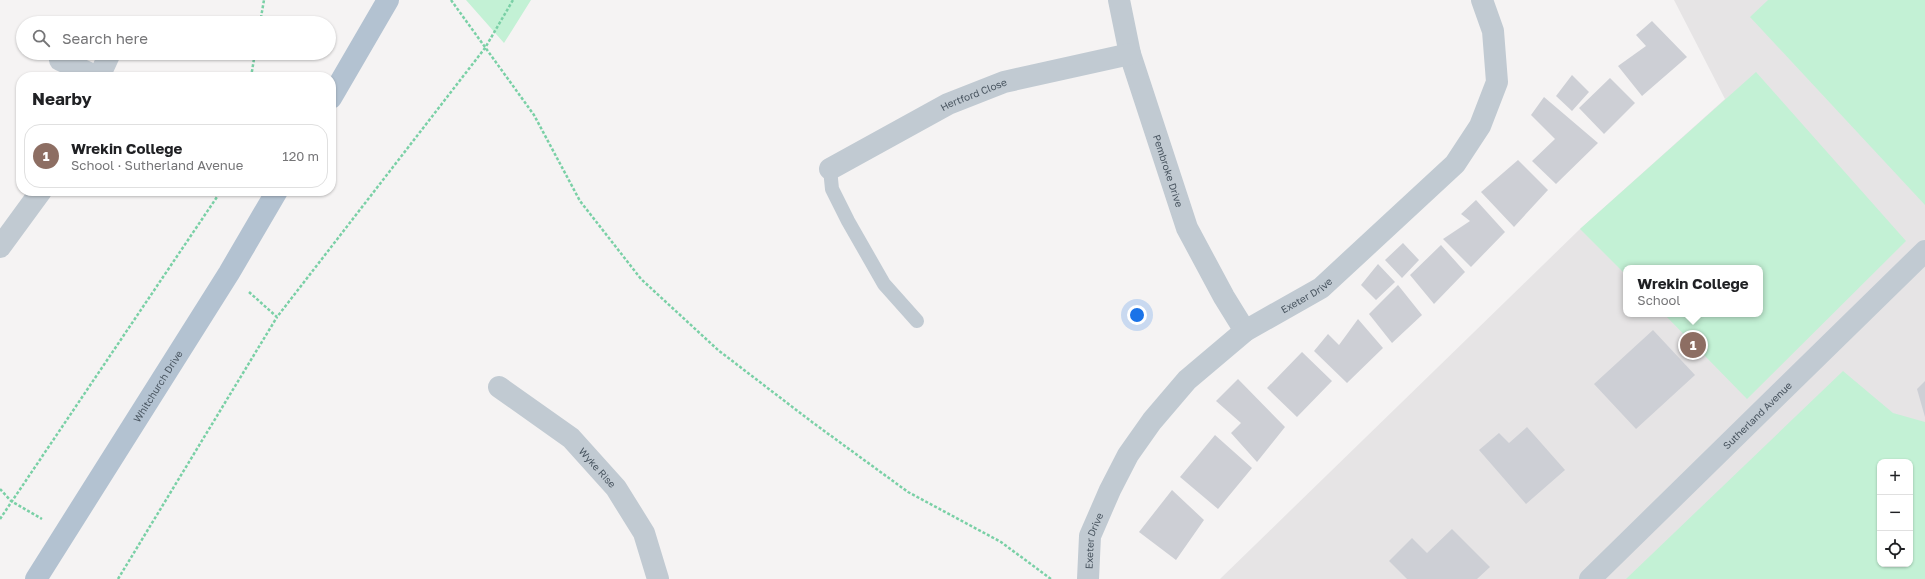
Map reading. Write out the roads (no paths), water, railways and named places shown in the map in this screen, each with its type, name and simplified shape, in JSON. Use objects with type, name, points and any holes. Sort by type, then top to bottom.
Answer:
[{"type":"main road","points":[[336,89],[388,0]]},
{"type":"main road","name":"Whitchurch Drive","points":[[36,579],[229,273],[274,196]]},
{"type":"street","name":"Pembroke Drive","points":[[1119,0],[1130,54],[1187,228],[1224,297],[1245,331]]},
{"type":"street","name":"Exeter Drive","points":[[1088,579],[1090,536],[1110,490],[1128,455],[1152,421],[1187,380],[1245,331],[1321,288],[1455,164],[1480,126],[1497,82],[1493,31],[1482,0]]},
{"type":"street","name":"Hertford Close","points":[[830,169],[948,104],[1004,82],[1130,54]]},
{"type":"street","points":[[60,60],[88,72]]},
{"type":"street","points":[[101,72],[107,60]]},
{"type":"street","points":[[0,247],[37,196]]},
{"type":"street","name":"Sutherland Avenue","points":[[1590,579],[1925,251]]},
{"type":"street","name":"Wyke Rise","points":[[499,387],[571,438],[616,488],[644,532],[658,579]]},
{"type":"lane","points":[[830,169],[832,189],[848,221],[884,284],[917,321]]},
{"type":"place","name":"Wrekin College","points":[[1693,345]]}]
